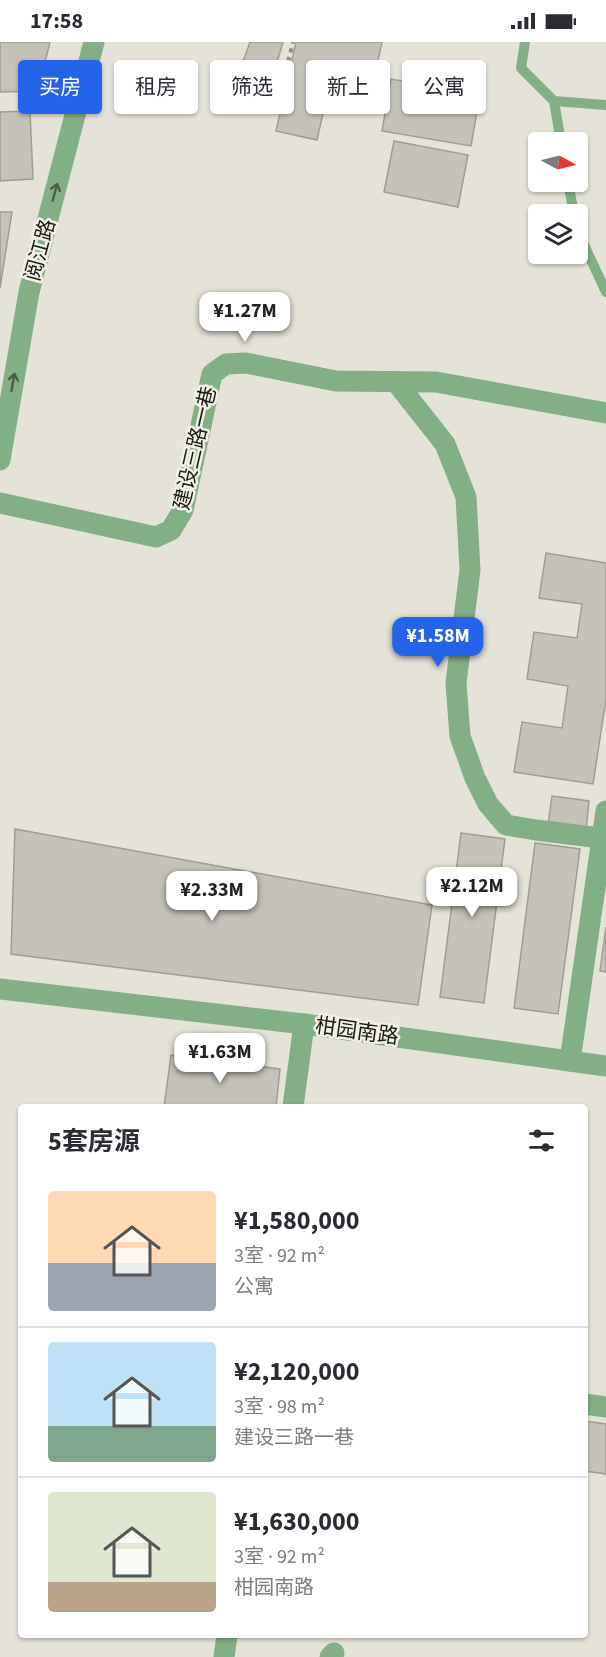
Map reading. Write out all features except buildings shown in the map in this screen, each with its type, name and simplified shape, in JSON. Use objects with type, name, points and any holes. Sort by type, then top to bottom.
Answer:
[{"type":"street","name":"阅江路","points":[[0,460],[28,292],[94,42]]},
{"type":"street","name":"建设三路一巷","points":[[0,503],[156,537],[171,530],[183,510],[212,374],[226,364],[246,363],[336,381],[436,382],[606,413]]},
{"type":"street","points":[[396,382],[445,444],[466,497],[470,570],[456,683],[460,736],[475,778],[488,804],[506,825],[601,838]]},
{"type":"street","points":[[570,1061],[606,811]]},
{"type":"street","name":"柑园南路","points":[[0,989],[304,1024],[606,1066]]},
{"type":"street","points":[[294,1104],[304,1024]]},
{"type":"street","points":[[588,1404],[606,1407]]},
{"type":"street","points":[[224,1657],[227,1638]]},
{"type":"lane","points":[[525,42],[521,68],[554,101],[559,132]]},
{"type":"lane","points":[[554,101],[606,105]]},
{"type":"lane","points":[[588,253],[606,292]]},
{"type":"path","points":[[288,60],[293,42]]}]
